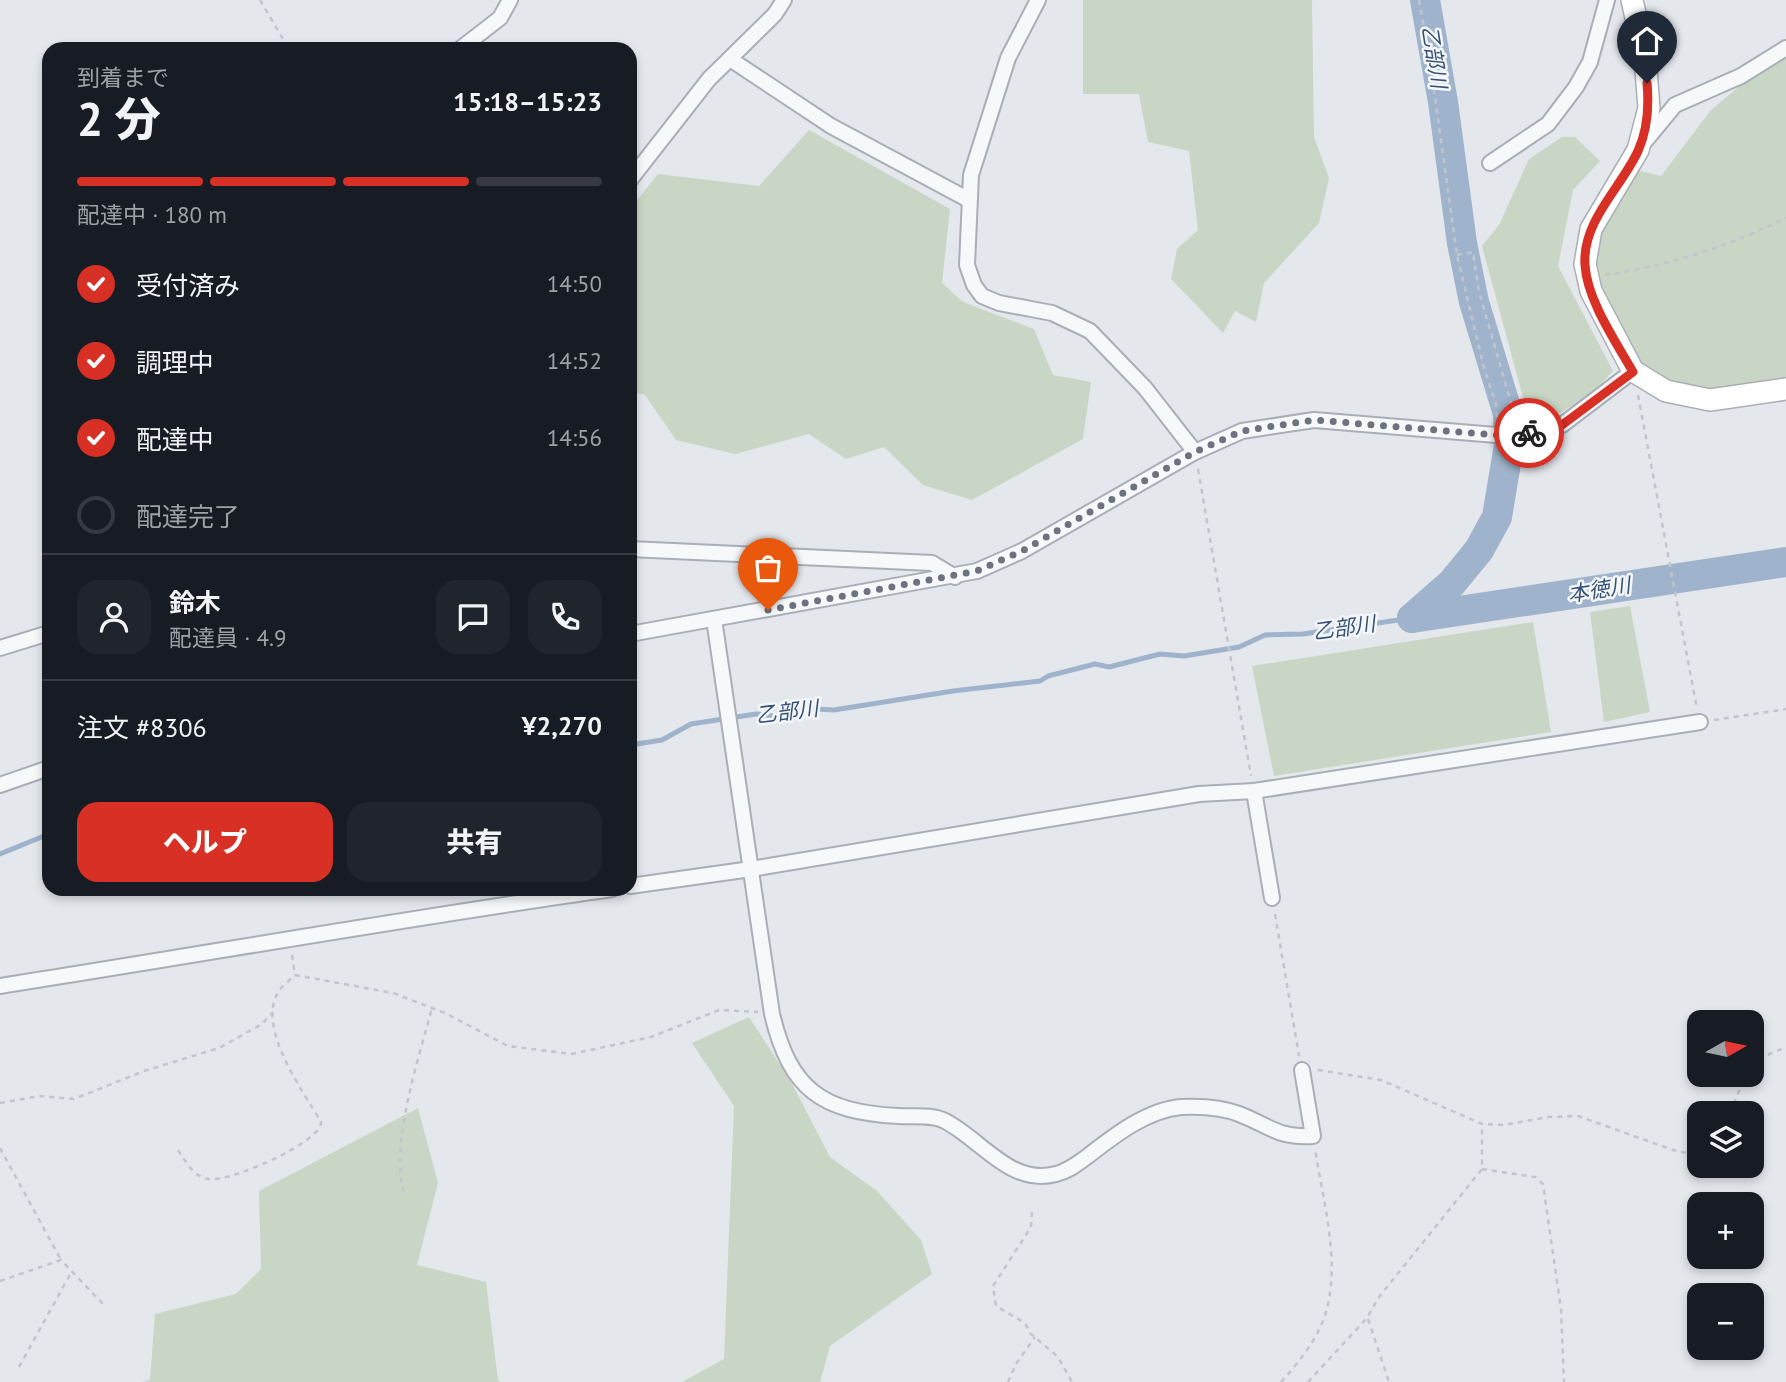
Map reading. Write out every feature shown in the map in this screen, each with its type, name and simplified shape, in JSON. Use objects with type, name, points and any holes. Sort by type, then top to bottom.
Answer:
[{"type":"main road","points":[[1632,0],[1645,57],[1649,108],[1639,150],[1591,229],[1585,264],[1588,278],[1609,329],[1633,372],[1666,391],[1710,400],[1786,389]]},
{"type":"street","points":[[469,42],[500,18],[510,0]]},
{"type":"street","points":[[637,171],[672,124],[730,59],[775,15],[784,0]]},
{"type":"street","points":[[1038,0],[1008,58],[995,107],[971,175],[967,265],[974,285],[982,296],[999,303],[1052,313],[1090,331],[1145,388],[1195,452]]},
{"type":"street","points":[[1489,163],[1548,124],[1576,88],[1590,62],[1607,0]]},
{"type":"street","points":[[1639,150],[1675,105],[1741,76],[1786,48]]},
{"type":"street","points":[[730,59],[831,126],[969,200]]},
{"type":"street","points":[[637,633],[977,571],[1022,551],[1195,452],[1242,431],[1314,420],[1520,435],[1562,425],[1633,372]]},
{"type":"street","points":[[637,549],[932,563],[955,577]]},
{"type":"street","points":[[714,619],[772,1014],[784,1053],[800,1079],[814,1094],[827,1103],[864,1114],[939,1118],[1004,1165],[1038,1177],[1058,1174],[1074,1167],[1121,1131],[1169,1109],[1205,1107],[1225,1110],[1290,1137],[1313,1136],[1302,1070]]},
{"type":"street","points":[[0,648],[42,635]]},
{"type":"street","points":[[637,885],[751,869],[1199,794],[1254,792],[1700,722]]},
{"type":"street","points":[[0,785],[42,770]]},
{"type":"street","points":[[1254,792],[1272,898]]},
{"type":"street","points":[[0,986],[292,940],[387,922],[564,896]]},
{"type":"path","points":[[260,0],[285,42]]},
{"type":"path","points":[[1419,0],[1457,255],[1496,404],[1496,435]]},
{"type":"path","points":[[1588,278],[1675,260],[1727,243],[1786,218]]},
{"type":"path","points":[[1457,255],[1473,253],[1479,292],[1520,435]]},
{"type":"path","points":[[1633,372],[1700,722],[1786,709]]},
{"type":"path","points":[[1195,452],[1254,792]]},
{"type":"path","points":[[1272,898],[1302,1070],[1334,1071],[1381,1080],[1482,1124],[1503,1125],[1549,1117],[1578,1116],[1687,1153]]},
{"type":"path","points":[[0,1103],[40,1096],[74,1099],[144,1071],[219,1048],[262,1024],[272,1012],[278,992],[295,975],[292,940]]},
{"type":"path","points":[[295,975],[393,993],[432,1008],[508,1046],[572,1054],[651,1037],[719,1010],[772,1014]]},
{"type":"path","points":[[404,1192],[401,1181],[402,1138],[432,1008]]},
{"type":"path","points":[[178,1150],[198,1175],[216,1180],[239,1175],[317,1135],[321,1122],[283,1057],[272,1012]]},
{"type":"path","points":[[1764,1056],[1786,1047]]},
{"type":"path","points":[[1308,1382],[1367,1318],[1379,1297],[1482,1168],[1482,1124]]},
{"type":"path","points":[[1281,1382],[1315,1338],[1326,1310],[1332,1280],[1331,1256],[1313,1136]]},
{"type":"path","points":[[0,1147],[61,1260],[103,1304]]},
{"type":"path","points":[[1482,1168],[1535,1177],[1543,1184],[1561,1309],[1564,1382]]},
{"type":"path","points":[[1032,1212],[1031,1227],[993,1286],[993,1297],[996,1306],[1025,1323],[1058,1357],[1072,1382]]},
{"type":"path","points":[[0,1281],[61,1260]]},
{"type":"path","points":[[19,1367],[72,1270]]},
{"type":"path","points":[[1367,1318],[1389,1382]]},
{"type":"path","points":[[1008,1382],[1035,1336]]},
{"type":"green space","points":[[1083,0],[1312,0],[1314,137],[1329,178],[1319,223],[1264,283],[1256,322],[1235,311],[1223,333],[1171,279],[1177,249],[1198,230],[1189,151],[1148,142],[1139,94],[1083,94]]},
{"type":"green space","points":[[1786,47],[1786,379],[1708,391],[1669,381],[1638,361],[1602,294],[1594,261],[1599,235],[1636,170],[1661,176],[1711,110]]},
{"type":"green space","points":[[809,130],[950,209],[942,283],[963,302],[1034,329],[1053,375],[1091,382],[1083,439],[972,500],[923,485],[884,447],[846,459],[809,434],[735,454],[676,440],[645,395],[637,393],[637,200],[658,174],[759,186]]},
{"type":"green space","points":[[1562,137],[1575,137],[1600,161],[1573,190],[1558,266],[1613,371],[1575,404],[1531,427],[1482,246],[1499,225],[1529,159]]},
{"type":"green space","points":[[1630,606],[1650,712],[1604,722],[1590,612]]},
{"type":"green space","points":[[1533,622],[1551,732],[1274,776],[1252,666]]},
{"type":"green space","points":[[749,1017],[790,1080],[830,1157],[877,1191],[921,1240],[932,1274],[830,1346],[820,1382],[682,1382],[724,1359],[734,1106],[692,1043]]},
{"type":"green space","points":[[418,1108],[438,1183],[417,1265],[486,1282],[498,1380],[501,1382],[142,1382],[150,1380],[155,1314],[236,1294],[261,1269],[259,1191]]},
{"type":"waterway","name":"乙部川","points":[[1412,618],[1452,583],[1479,550],[1497,517],[1509,445],[1508,414],[1474,302],[1462,243],[1443,102],[1425,0]]},
{"type":"waterway","name":"本徳川","points":[[1412,618],[1786,562]]},
{"type":"waterway","name":"乙部川","points":[[637,744],[662,740],[691,724],[756,714],[774,716],[815,709],[834,710],[953,691],[1040,681],[1048,676],[1095,664],[1109,667],[1160,654],[1184,656],[1239,647],[1265,635],[1303,634],[1412,618]]},
{"type":"waterway","name":"乙部川","points":[[0,854],[42,837]]},
{"type":"way so far","points":[[768,610],[977,571],[1022,551],[1195,452],[1242,431],[1314,420],[1496,435],[1529,433]]},
{"type":"route","points":[[1529,433],[1562,425],[1633,372],[1591,291],[1585,264],[1591,229],[1639,150],[1649,108],[1647,83]]}]
